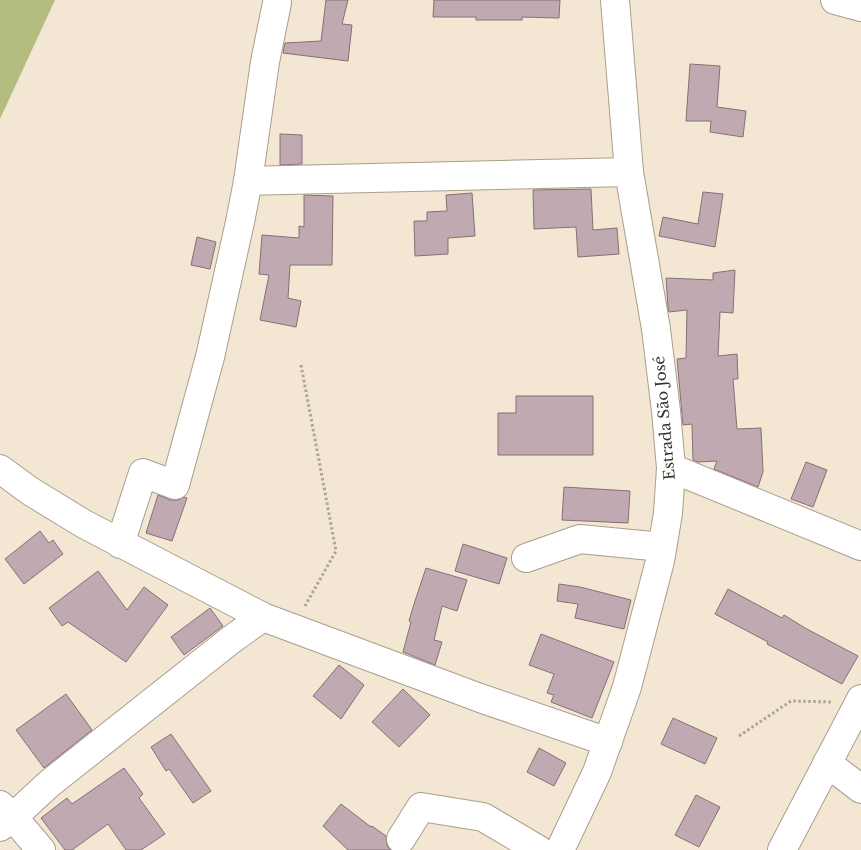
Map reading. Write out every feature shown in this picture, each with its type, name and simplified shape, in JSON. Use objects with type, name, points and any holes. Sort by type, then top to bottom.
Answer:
[{"type":"street","name":"Estrada São José","points":[[560,850],[597,772],[627,687],[660,562],[668,513],[672,468],[656,329],[630,172],[615,0]]},
{"type":"street","points":[[835,0],[861,7]]},
{"type":"street","points":[[120,544],[143,473],[175,485],[210,358],[248,181],[265,62],[277,3]]},
{"type":"street","points":[[248,181],[630,172]]},
{"type":"street","points":[[672,468],[861,546]]},
{"type":"street","points":[[0,469],[38,496],[120,544],[263,617],[480,698],[608,742]]},
{"type":"street","points":[[526,558],[580,539],[662,547]]},
{"type":"street","points":[[40,850],[4,817],[50,783],[232,639],[263,617]]},
{"type":"street","points":[[782,850],[858,704]]},
{"type":"street","points":[[827,763],[861,789]]},
{"type":"street","points":[[401,839],[421,807],[483,817],[539,850]]},
{"type":"path","points":[[293,628],[336,551],[301,366]]},
{"type":"path","points":[[739,736],[791,701],[858,704]]},
{"type":"green space","points":[[0,0],[55,0],[0,119]]},
{"type":"building","points":[[326,0],[348,0],[342,24],[352,25],[348,61],[283,53],[285,43],[321,41]]},
{"type":"building","points":[[434,0],[560,0],[559,18],[522,17],[522,20],[476,20],[476,17],[433,17]]},
{"type":"building","points":[[690,64],[720,66],[717,107],[746,111],[743,137],[710,132],[711,121],[686,121]]},
{"type":"building","points":[[280,134],[302,135],[302,164],[280,165]]},
{"type":"building","points":[[591,189],[593,230],[617,228],[619,254],[578,257],[576,227],[534,229],[533,190]]},
{"type":"building","points":[[703,192],[723,194],[715,247],[659,236],[663,217],[698,224]]},
{"type":"building","points":[[472,193],[475,236],[448,238],[448,254],[415,256],[414,221],[427,221],[427,212],[447,211],[446,195]]},
{"type":"building","points":[[304,195],[333,196],[332,265],[290,265],[288,298],[301,301],[296,327],[260,320],[269,275],[259,274],[262,235],[299,238],[299,226],[304,227]]},
{"type":"building","points":[[197,237],[216,242],[210,269],[191,265]]},
{"type":"building","points":[[735,270],[733,313],[720,312],[718,356],[737,354],[738,379],[733,379],[737,429],[761,428],[763,472],[758,487],[714,469],[717,461],[698,462],[693,460],[692,424],[683,425],[677,359],[686,358],[687,310],[669,312],[668,308],[666,278],[713,280],[713,273]]},
{"type":"building","points":[[516,396],[593,396],[593,455],[498,455],[498,413],[516,413]]},
{"type":"building","points":[[806,462],[827,470],[813,507],[791,499]]},
{"type":"building","points":[[564,487],[630,491],[628,523],[562,520]]},
{"type":"building","points":[[158,495],[170,500],[187,498],[172,541],[146,533]]},
{"type":"building","points":[[40,531],[49,543],[53,540],[63,554],[24,584],[5,559]]},
{"type":"building","points":[[463,544],[507,558],[499,584],[455,571]]},
{"type":"building","points":[[426,568],[467,580],[457,611],[442,606],[434,640],[442,642],[435,665],[403,652],[411,622],[409,621]]},
{"type":"building","points":[[98,571],[127,610],[144,587],[168,605],[126,662],[68,622],[62,626],[49,608]]},
{"type":"building","points":[[559,584],[580,587],[631,600],[624,629],[575,618],[578,604],[557,601]]},
{"type":"building","points":[[728,589],[782,618],[784,615],[858,656],[842,684],[715,614]]},
{"type":"building","points":[[210,608],[223,626],[184,655],[171,637]]},
{"type":"building","points":[[541,634],[614,662],[592,718],[551,702],[554,695],[547,693],[554,674],[529,665]]},
{"type":"building","points":[[339,665],[364,685],[341,719],[313,696]]},
{"type":"building","points":[[403,689],[430,715],[399,747],[372,722]]},
{"type":"building","points":[[66,694],[92,730],[44,768],[16,730]]},
{"type":"building","points":[[673,718],[717,738],[705,764],[661,744]]},
{"type":"building","points":[[171,734],[211,791],[193,803],[169,769],[166,771],[151,747]]},
{"type":"building","points":[[539,748],[566,763],[554,786],[527,772]]},
{"type":"building","points":[[124,768],[143,794],[139,798],[165,834],[141,850],[126,850],[108,824],[72,850],[65,850],[41,818],[67,798],[72,804]]},
{"type":"building","points":[[696,795],[720,807],[699,847],[675,835]]},
{"type":"building","points":[[341,804],[386,836],[387,846],[391,850],[348,850],[323,826]]}]
